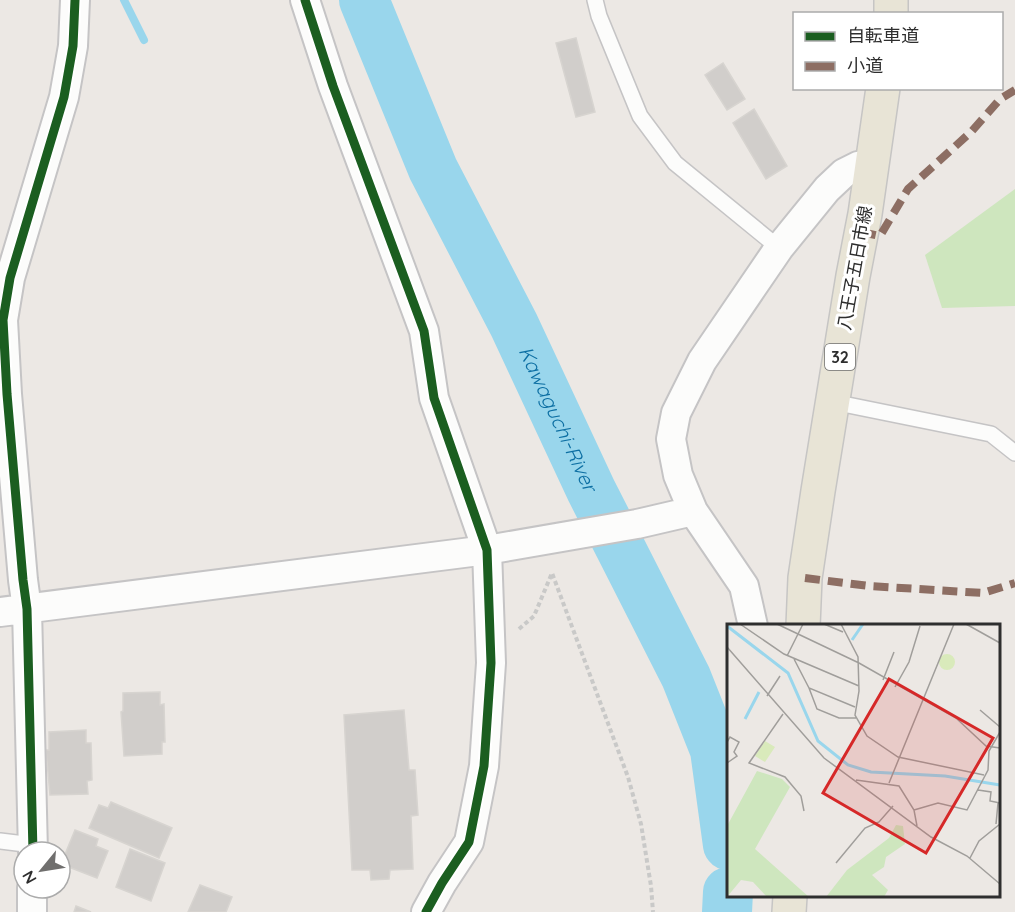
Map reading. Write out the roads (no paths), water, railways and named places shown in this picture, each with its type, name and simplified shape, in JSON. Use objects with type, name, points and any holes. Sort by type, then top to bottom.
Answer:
[{"type":"main road","name":"八王子五日市線","points":[[803,624],[805,578],[884,90]]},
{"type":"main road","points":[[789,912],[790,897]]},
{"type":"street","points":[[32,840],[13,610],[3,320],[10,278],[64,97],[72,46],[75,0]]},
{"type":"street","points":[[305,0],[333,86],[424,331],[434,398],[487,550],[491,663],[484,766],[469,842],[426,912]]},
{"type":"street","points":[[753,624],[744,586],[693,511],[678,475],[671,439],[676,413],[702,361],[779,248],[827,189],[844,173],[858,166],[873,164]]},
{"type":"street","points":[[13,610],[487,550],[637,524],[693,511]]},
{"type":"lane","points":[[595,0],[599,16],[640,116],[675,164],[779,248]]},
{"type":"lane","points":[[833,402],[991,434],[1015,453]]},
{"type":"waterway","points":[[124,0],[144,40]]},
{"type":"waterway","name":"Kawaguchi-River","points":[[364,0],[433,169],[514,325],[591,490],[686,677],[715,750],[727,838]]},
{"type":"waterway","name":"Kawaguchi-River","points":[[727,912],[728,897]]}]
